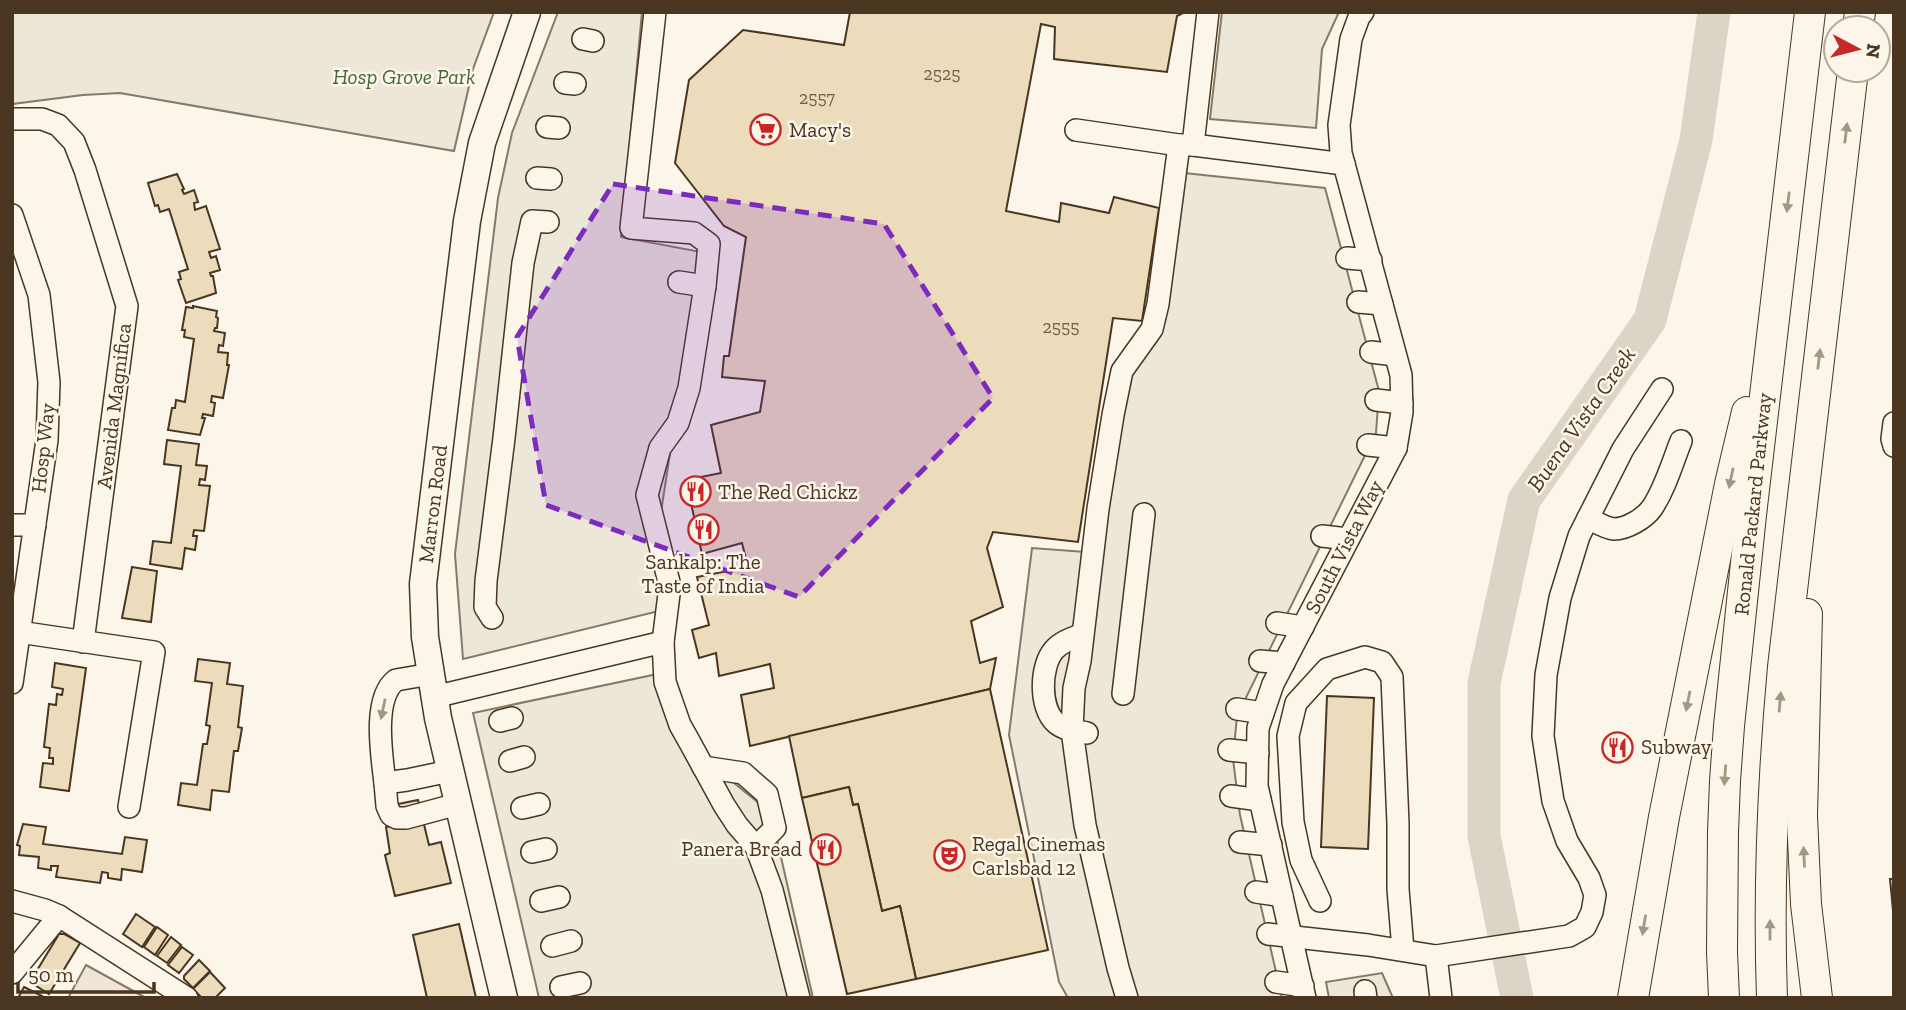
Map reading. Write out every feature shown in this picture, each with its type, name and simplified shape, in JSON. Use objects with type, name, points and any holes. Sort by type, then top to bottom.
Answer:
[{"type":"highway","name":"Ronald Packard Parkway","points":[[1724,998],[1722,952],[1726,767],[1751,514],[1810,12]]},
{"type":"highway","points":[[1772,998],[1770,933],[1775,760],[1783,667],[1851,84]]},
{"type":"highway","points":[[1633,998],[1664,817],[1730,484],[1780,268]]},
{"type":"highway","points":[[1812,426],[1802,817],[1806,904],[1817,998]]},
{"type":"main road","name":"Marron Road","points":[[503,998],[432,686],[425,637],[423,584],[467,221],[482,143],[527,12]]},
{"type":"street","points":[[655,12],[644,45],[622,228],[694,233],[709,244],[705,286],[689,331],[689,388],[678,423],[660,448],[647,495],[670,586],[663,642],[665,682],[680,725],[703,767],[737,825],[756,847],[772,890],[799,998]]},
{"type":"street","points":[[1127,998],[1126,968],[1093,826],[1080,732],[1083,634],[1115,462],[1121,417],[1122,371],[1160,330],[1170,284],[1183,197],[1186,145],[1206,99],[1211,53],[1209,12]]},
{"type":"street","name":"South Vista Way","points":[[1304,992],[1257,786],[1261,720],[1273,684],[1395,448],[1402,412],[1401,375],[1371,260],[1347,209],[1341,153],[1339,125],[1351,39],[1363,12]]},
{"type":"street","name":"Avenida Magnifica","points":[[12,119],[42,119],[63,129],[74,142],[127,306],[83,642]]},
{"type":"street","points":[[1076,130],[1344,164]]},
{"type":"street","name":"Hosp Way","points":[[12,215],[39,295],[49,382],[47,440],[12,684]]},
{"type":"street","points":[[492,618],[485,607],[494,580],[540,222]]},
{"type":"street","points":[[1348,258],[1371,260]]},
{"type":"street","points":[[679,282],[705,286]]},
{"type":"street","points":[[1359,302],[1382,304]]},
{"type":"street","points":[[1371,352],[1395,355]]},
{"type":"street","points":[[1122,371],[1146,372]]},
{"type":"street","points":[[1268,934],[1436,956],[1569,936],[1585,927],[1592,912],[1595,895],[1589,878],[1567,841],[1553,801],[1543,736],[1546,675],[1560,598],[1580,536],[1623,449],[1662,389]]},
{"type":"street","points":[[1376,400],[1402,403]]},
{"type":"street","points":[[1894,423],[1894,446]]},
{"type":"street","points":[[1588,518],[1607,527],[1620,528],[1626,527],[1651,510],[1681,440]]},
{"type":"street","points":[[1368,445],[1395,448]]},
{"type":"street","points":[[1351,488],[1374,490]]},
{"type":"street","points":[[1123,694],[1135,646],[1144,555],[1144,513]]},
{"type":"street","points":[[12,525],[35,525]]},
{"type":"street","points":[[1322,536],[1348,539]]},
{"type":"street","points":[[1306,576],[1328,579]]},
{"type":"street","points":[[1278,623],[1303,626]]},
{"type":"street","points":[[19,632],[154,652],[129,807]]},
{"type":"street","points":[[1080,732],[1055,722],[1043,690],[1045,668],[1052,652],[1063,642],[1083,634]]},
{"type":"street","points":[[458,804],[406,818],[391,815],[387,806],[379,734],[387,691],[392,682],[396,680],[432,686],[663,642]]},
{"type":"street","points":[[1260,661],[1288,656],[1318,678]]},
{"type":"street","points":[[1320,901],[1301,860],[1293,822],[1287,736],[1296,703],[1327,668],[1365,657],[1382,662],[1392,677],[1398,889],[1403,950]]},
{"type":"street","points":[[1237,709],[1287,736]]},
{"type":"street","points":[[1229,750],[1258,753]]},
{"type":"street","points":[[703,767],[743,773],[767,794],[775,828],[756,847]]},
{"type":"street","points":[[385,783],[450,771]]},
{"type":"street","points":[[1231,796],[1260,800]]},
{"type":"street","points":[[1240,842],[1273,854],[1301,860]]},
{"type":"street","points":[[1256,892],[1282,895]]},
{"type":"street","points":[[12,901],[59,916],[187,998]]},
{"type":"street","points":[[12,973],[59,916]]},
{"type":"street","points":[[1436,956],[1441,998]]},
{"type":"street","points":[[1276,982],[1304,992]]},
{"type":"highlighted area","points":[[613,184],[884,224],[993,398],[799,597],[546,505],[517,337]]},
{"type":"green space","name":"Hosp Grove Park","points":[[12,12],[494,12],[473,69],[454,151],[120,93],[12,104]]},
{"type":"green space","points":[[86,965],[146,998],[68,998]]},
{"type":"shaded area","points":[[558,12],[642,12],[621,237],[701,252],[659,525],[659,611],[463,659],[455,554],[498,198],[512,133]]},
{"type":"shaded area","points":[[1222,12],[1339,12],[1322,49],[1316,128],[1210,119]]},
{"type":"shaded area","points":[[1184,173],[1325,188],[1379,391],[1376,433],[1237,716],[1233,759],[1240,815],[1282,998],[1068,998],[1059,982],[1009,735],[1032,548],[1085,552],[1116,384],[1165,321]]},
{"type":"shaded area","points":[[667,672],[703,758],[771,813],[813,998],[539,998],[473,713]]},
{"type":"shaded area","points":[[1382,973],[1393,998],[1329,998],[1326,982]]},
{"type":"building","points":[[850,12],[1185,12],[1177,16],[1167,72],[1054,59],[1055,27],[1041,24],[1006,211],[1059,222],[1061,203],[1109,213],[1114,197],[1159,208],[1142,321],[1113,318],[1078,542],[993,532],[987,548],[1003,607],[971,621],[980,663],[996,658],[990,689],[750,746],[741,695],[774,688],[770,664],[719,676],[716,653],[699,658],[692,630],[709,625],[697,577],[748,567],[742,543],[702,554],[686,480],[721,473],[711,425],[760,412],[765,381],[722,377],[724,356],[729,356],[746,237],[724,226],[675,163],[689,80],[743,30],[844,45]]},
{"type":"building","points":[[177,174],[184,194],[194,190],[198,202],[194,203],[195,210],[206,206],[220,249],[209,252],[211,258],[216,256],[220,270],[210,273],[216,293],[186,303],[178,280],[181,279],[179,272],[188,269],[169,209],[160,212],[158,205],[155,206],[148,183]]},
{"type":"building","points":[[186,307],[217,311],[217,328],[214,331],[225,333],[223,346],[219,345],[218,352],[228,353],[229,365],[223,398],[212,396],[211,402],[215,403],[213,416],[203,414],[202,418],[205,418],[200,435],[168,430],[176,400],[185,402],[194,339],[184,337],[185,330],[182,330]]},
{"type":"building","points":[[167,440],[199,444],[196,465],[207,466],[205,480],[200,479],[199,485],[210,486],[204,531],[194,530],[193,536],[197,536],[195,550],[185,548],[182,569],[150,564],[153,541],[171,543],[181,466],[164,464]]},
{"type":"building","points":[[132,567],[157,571],[151,622],[122,618]]},
{"type":"building","points":[[198,659],[230,663],[227,684],[243,686],[238,727],[242,728],[238,751],[234,751],[229,792],[212,790],[210,810],[178,805],[181,783],[197,785],[203,744],[207,744],[210,726],[206,725],[212,683],[195,681]]},
{"type":"building","points":[[55,663],[86,668],[69,791],[40,787],[43,763],[53,764],[53,758],[49,758],[50,748],[44,747],[49,704],[56,705],[57,694],[62,695],[63,689],[52,687]]},
{"type":"building","name":"Regal Cinemas Carlsbad 12","points":[[990,689],[1048,950],[916,979],[900,906],[882,911],[858,804],[853,805],[849,787],[802,798],[789,736]]},
{"type":"building","points":[[1327,696],[1374,698],[1368,849],[1321,847]]},
{"type":"building","points":[[849,787],[853,805],[858,804],[882,911],[900,906],[916,979],[847,994],[802,798]]},
{"type":"building","points":[[418,800],[429,845],[441,842],[451,883],[395,896],[385,855],[390,853],[386,827],[403,824],[398,804]]},
{"type":"building","points":[[23,824],[46,827],[43,844],[122,854],[125,837],[147,840],[142,872],[122,869],[121,880],[108,878],[108,873],[102,872],[100,883],[56,877],[58,866],[51,866],[51,870],[38,868],[39,857],[19,855],[20,846],[17,845]]},
{"type":"building","points":[[1890,879],[1894,879],[1894,921]]},
{"type":"building","points":[[136,914],[155,927],[142,947],[123,934]]},
{"type":"building","points":[[459,924],[476,998],[427,998],[413,935]]},
{"type":"building","points":[[157,927],[168,935],[155,955],[144,947]]},
{"type":"building","points":[[59,934],[80,943],[49,994],[30,982]]},
{"type":"building","points":[[171,937],[181,945],[167,963],[157,956]]},
{"type":"building","points":[[182,947],[193,955],[179,973],[168,965]]},
{"type":"building","points":[[199,960],[210,971],[193,988],[184,976]]},
{"type":"building","points":[[210,972],[225,988],[215,998],[202,998],[193,989]]},
{"type":"building","points":[[24,987],[42,996],[41,998],[18,998]]},
{"type":"waterway","name":"Buena Vista Creek","points":[[1517,998],[1484,836],[1484,683],[1524,500],[1650,320],[1696,140],[1714,12]]},
{"type":"place","name":"Macy's","points":[[766,130]]},
{"type":"place","name":"The Red Chickz","points":[[695,492]]},
{"type":"place","name":"Sankalp: The Taste of India","points":[[703,530]]},
{"type":"place","name":"Subway","points":[[1618,747]]},
{"type":"place","name":"Panera Bread","points":[[825,849]]},
{"type":"place","name":"Regal Cinemas Carlsbad 12","points":[[949,856]]}]
